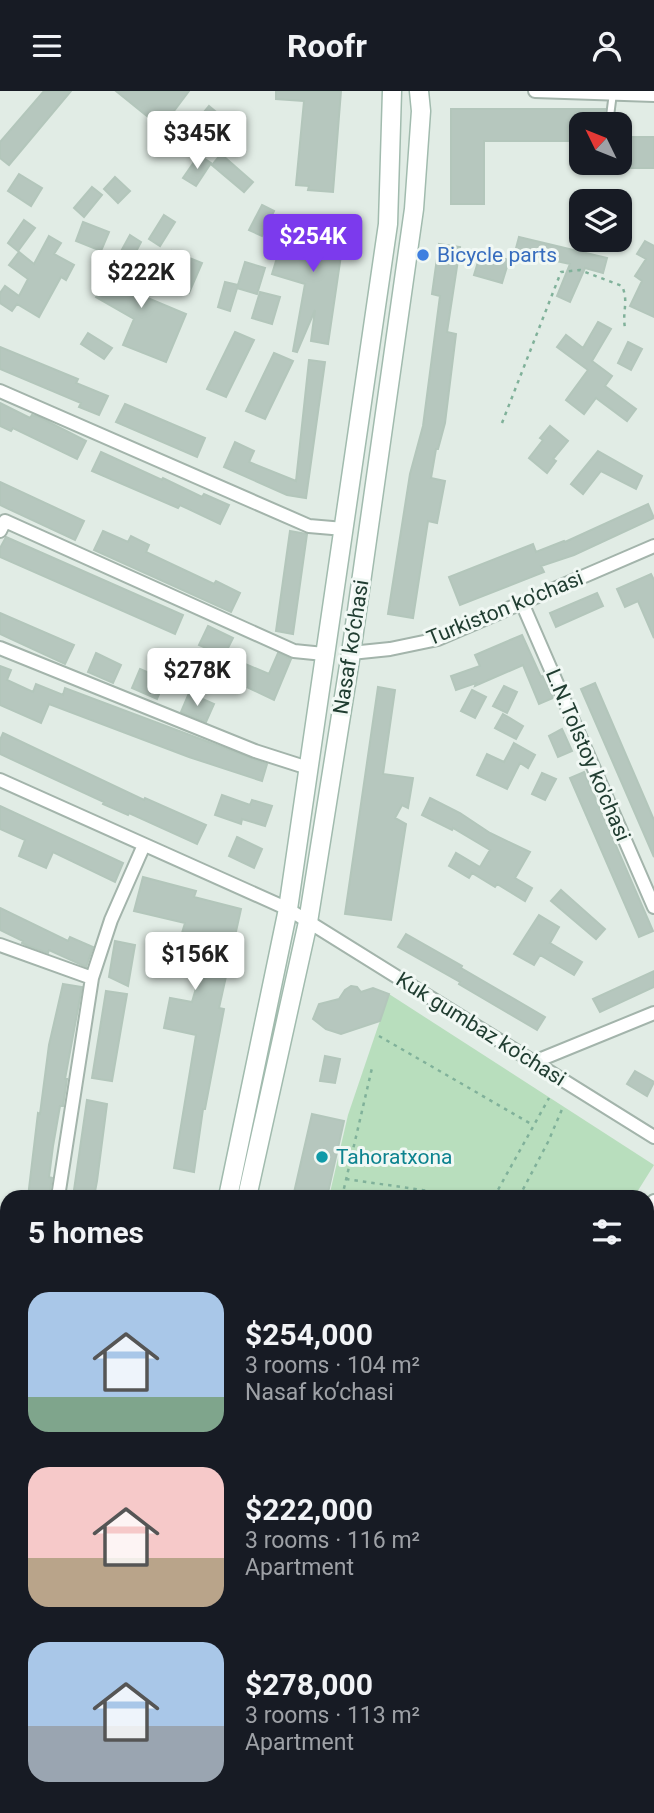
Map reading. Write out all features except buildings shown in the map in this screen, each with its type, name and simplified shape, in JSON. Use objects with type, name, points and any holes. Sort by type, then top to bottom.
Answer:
[{"type":"main road","name":"Nasaf ko‘chasi","points":[[229,1190],[288,909],[388,224],[392,91]]},
{"type":"main road","name":"Nasaf ko‘chasi","points":[[249,1190],[308,922],[351,653],[414,209],[421,111],[419,91]]},
{"type":"street","points":[[535,91],[654,95]]},
{"type":"street","points":[[0,391],[309,526],[344,529]]},
{"type":"street","points":[[0,531],[5,521],[294,650],[324,655]]},
{"type":"street","name":"Turkiston ko'chasi","points":[[351,653],[390,649],[439,639],[654,546]]},
{"type":"street","name":"L.N.Tolstoy ko'chasi","points":[[522,603],[654,907]]},
{"type":"street","points":[[0,648],[243,747],[308,768]]},
{"type":"street","name":"Kuk gumbaz ko'chasi","points":[[0,780],[288,909],[654,1137]]},
{"type":"street","points":[[59,1190],[92,978],[111,920],[144,845]]},
{"type":"street","points":[[0,945],[92,978]]},
{"type":"street","points":[[534,1062],[654,1013]]},
{"type":"lane","points":[[611,112],[613,93]]},
{"type":"path","points":[[502,423],[561,272],[580,270],[622,286],[627,297],[623,316],[625,328]]},
{"type":"path","points":[[379,1036],[533,1125]]},
{"type":"path","points":[[344,1190],[372,1067]]},
{"type":"path","points":[[498,1190],[549,1098]]},
{"type":"path","points":[[523,1190],[548,1142],[562,1107]]},
{"type":"path","points":[[346,1179],[422,1190]]},
{"type":"green space","points":[[389,994],[654,1165],[638,1190],[331,1190],[348,1115]]},
{"type":"place","name":"Bicycle parts","points":[[423,255]]},
{"type":"place","name":"Tahoratxona","points":[[322,1157]]}]
